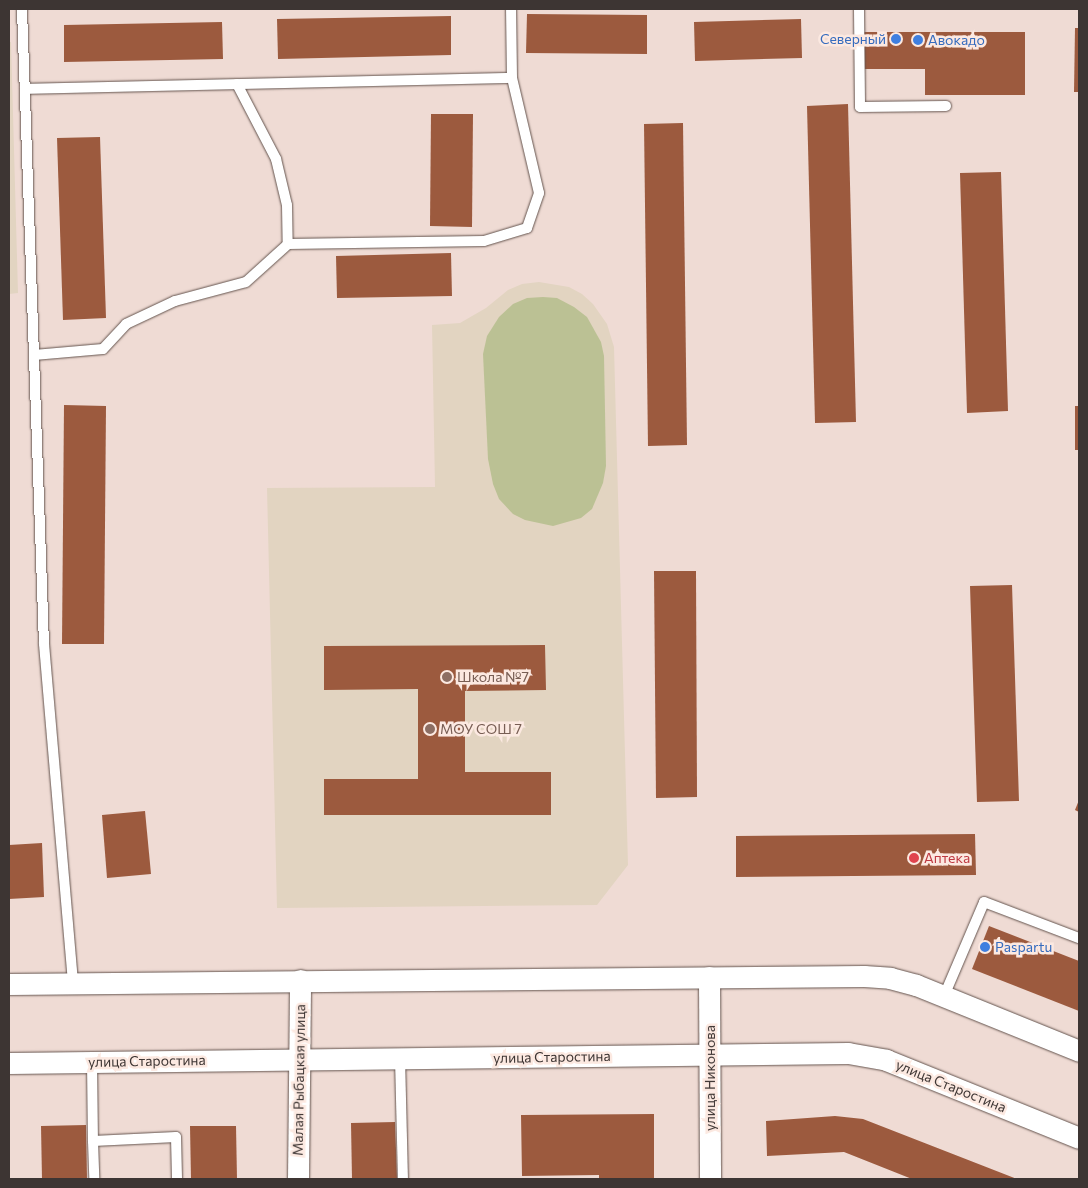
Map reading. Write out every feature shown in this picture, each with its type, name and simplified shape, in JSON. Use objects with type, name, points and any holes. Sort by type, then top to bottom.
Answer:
[{"type":"street","points":[[9,984],[864,976],[890,978],[944,996],[1079,1052]]},
{"type":"street","name":"улица Никонова","points":[[709,977],[710,1179]]},
{"type":"street","name":"Малая Рыбацкая улица","points":[[298,1179],[300,980]]},
{"type":"street","name":"улица Старостина","points":[[9,1063],[867,1055],[886,1060],[1079,1138]]},
{"type":"lane","points":[[22,9],[44,644],[73,983]]},
{"type":"lane","points":[[34,355],[103,349],[126,324],[175,301],[246,282],[288,244],[484,241],[527,228],[539,193],[512,78],[512,9]]},
{"type":"lane","points":[[859,9],[860,107],[946,106]]},
{"type":"lane","points":[[25,89],[512,78]]},
{"type":"lane","points":[[237,84],[276,159],[287,205],[288,244]]},
{"type":"lane","points":[[944,996],[984,902],[1079,938]]},
{"type":"lane","points":[[400,1058],[403,1179]]},
{"type":"lane","points":[[92,1062],[94,1179]]},
{"type":"lane","points":[[93,1141],[176,1137],[177,1179]]},
{"type":"shaded area","points":[[9,42],[11,42],[18,293],[9,294]]},
{"type":"shaded area","name":"Школа №7","points":[[539,282],[569,287],[582,294],[593,304],[607,324],[614,347],[628,865],[597,905],[277,908],[267,488],[435,487],[432,325],[460,323],[486,308],[508,290],[522,284]]},
{"type":"green space","points":[[527,298],[557,298],[587,317],[601,342],[604,356],[606,466],[603,483],[592,509],[581,518],[553,526],[525,520],[513,514],[499,499],[493,484],[488,459],[483,354],[487,336],[499,317],[513,304]]},
{"type":"building","points":[[527,14],[647,15],[647,54],[526,53]]},
{"type":"building","points":[[451,16],[451,55],[278,59],[277,19]]},
{"type":"building","points":[[801,19],[802,58],[695,61],[694,22]]},
{"type":"building","points":[[222,22],[223,59],[64,62],[64,25]]},
{"type":"building","points":[[1075,28],[1079,28],[1079,92],[1074,92]]},
{"type":"building","points":[[861,32],[1025,32],[1025,95],[925,95],[925,69],[861,69]]},
{"type":"building","points":[[848,104],[856,422],[815,423],[807,106]]},
{"type":"building","points":[[431,114],[473,114],[472,227],[430,226]]},
{"type":"building","points":[[683,123],[687,445],[648,446],[644,124]]},
{"type":"building","points":[[100,137],[106,318],[63,320],[57,138]]},
{"type":"building","points":[[1001,172],[1008,411],[967,413],[960,173]]},
{"type":"building","points":[[451,253],[452,296],[337,298],[336,256]]},
{"type":"building","points":[[64,405],[106,406],[104,644],[62,644]]},
{"type":"building","points":[[1075,406],[1079,406],[1079,450],[1075,450]]},
{"type":"building","points":[[654,571],[696,571],[697,797],[656,798]]},
{"type":"building","points":[[1012,585],[1019,801],[977,802],[970,586]]},
{"type":"building","points":[[545,645],[546,690],[465,691],[465,772],[551,772],[551,815],[324,815],[324,779],[418,779],[418,689],[324,690],[324,646]]},
{"type":"building","points":[[1079,800],[1079,812],[1075,810]]},
{"type":"building","points":[[145,811],[151,874],[107,878],[102,815]]},
{"type":"building","points":[[975,834],[976,875],[736,877],[736,836]]},
{"type":"building","points":[[42,843],[44,897],[9,899],[9,845]]},
{"type":"building","points":[[989,926],[1079,961],[1079,1011],[972,969]]},
{"type":"building","points":[[654,1114],[654,1179],[599,1179],[599,1175],[522,1176],[521,1115]]},
{"type":"building","points":[[835,1116],[863,1119],[1017,1179],[912,1179],[844,1152],[767,1156],[766,1121]]},
{"type":"building","points":[[395,1122],[397,1179],[352,1179],[351,1123]]},
{"type":"building","points":[[86,1125],[87,1179],[42,1179],[41,1126]]},
{"type":"building","points":[[190,1126],[236,1126],[237,1179],[191,1179]]},
{"type":"place","name":"Северный","points":[[896,39]]},
{"type":"place","name":"Авокадо","points":[[918,40]]},
{"type":"place","name":"Школа №7","points":[[447,677]]},
{"type":"place","name":"МОУ СОШ 7","points":[[430,729]]},
{"type":"place","name":"Аптека","points":[[914,858]]},
{"type":"place","name":"Paspartu","points":[[985,947]]}]
